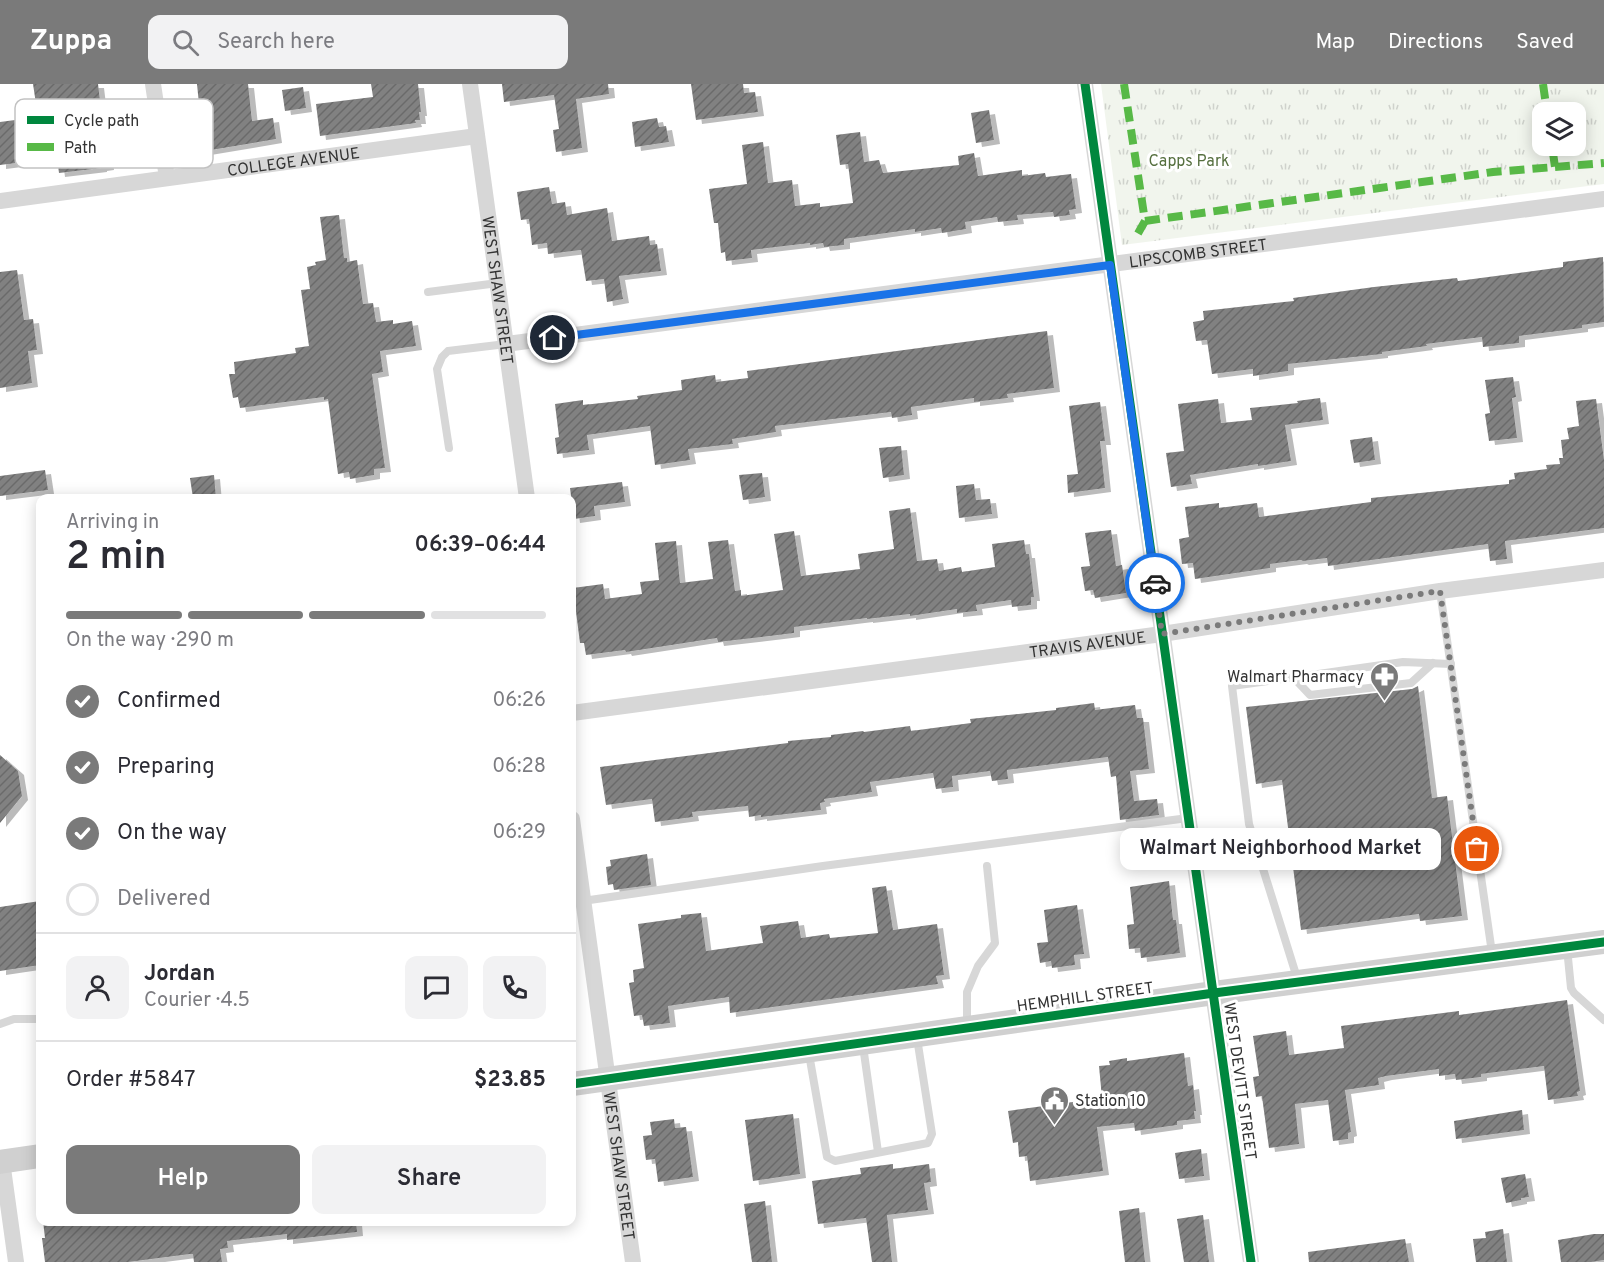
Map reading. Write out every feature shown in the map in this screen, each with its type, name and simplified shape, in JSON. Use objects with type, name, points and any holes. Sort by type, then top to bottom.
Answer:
[{"type":"main road","name":"HEMPHILL STREET","points":[[576,1083],[1214,993],[1604,942]]},
{"type":"main road","points":[[1,1161],[36,1157]]},
{"type":"street","points":[[153,84],[155,99]]},
{"type":"street","name":"WEST SHAW STREET","points":[[470,84],[526,494]]},
{"type":"street","name":"WEST DEVITT STREET","points":[[1085,84],[1251,1262]]},
{"type":"street","name":"COLLEGE AVENUE","points":[[0,201],[477,136]]},
{"type":"street","points":[[166,168],[167,178]]},
{"type":"street","name":"LIPSCOMB STREET","points":[[506,344],[1604,199]]},
{"type":"street","name":"TRAVIS AVENUE","points":[[576,712],[1162,634],[1440,591],[1604,570]]},
{"type":"street","name":"WEST SHAW STREET","points":[[576,849],[633,1262]]},
{"type":"street","points":[[1,1161],[16,1262]]},
{"type":"lane","points":[[428,292],[498,283]]},
{"type":"lane","points":[[449,448],[437,369],[442,357],[448,351],[506,344]]},
{"type":"lane","points":[[1440,591],[1492,957]]},
{"type":"lane","points":[[1298,982],[1249,824],[1232,686],[1403,662],[1451,664]]},
{"type":"lane","points":[[1293,677],[1310,695],[1411,682],[1433,663]]},
{"type":"lane","points":[[583,901],[823,866],[1188,818]]},
{"type":"lane","points":[[968,1028],[967,992],[978,966],[995,943],[987,866]]},
{"type":"lane","points":[[1567,947],[1571,988],[1604,1020]]},
{"type":"lane","points":[[0,1024],[14,1019],[36,1019]]},
{"type":"lane","points":[[808,1050],[827,1157],[835,1161],[928,1143],[932,1134],[917,1035]]},
{"type":"lane","points":[[863,1043],[878,1152]]},
{"type":"green space","name":"Capps Park","points":[[1101,84],[1604,84],[1604,184],[1122,245]]},
{"type":"building","points":[[33,84],[98,84],[100,99],[35,99]]},
{"type":"building","points":[[197,84],[248,84],[252,121],[273,118],[276,139],[213,150],[213,99],[198,99]]},
{"type":"building","points":[[371,84],[418,84],[420,120],[415,120],[416,123],[320,136],[316,104],[373,97]]},
{"type":"building","points":[[502,84],[608,84],[609,94],[576,99],[582,148],[556,152],[553,130],[559,129],[554,95],[504,102]]},
{"type":"building","points":[[691,84],[743,84],[744,93],[755,92],[758,112],[696,120]]},
{"type":"building","points":[[303,87],[306,108],[285,111],[282,90]]},
{"type":"building","points":[[989,110],[994,140],[976,143],[971,113]]},
{"type":"building","points":[[657,118],[659,127],[666,126],[669,142],[635,147],[632,122]]},
{"type":"building","points":[[15,120],[15,163],[0,165],[0,122]]},
{"type":"building","points":[[860,132],[864,162],[879,160],[883,173],[959,165],[958,156],[974,153],[978,176],[1022,170],[1022,176],[1045,173],[1046,177],[1071,174],[1076,209],[1069,210],[1070,215],[1054,217],[1053,212],[1017,215],[1018,220],[998,222],[997,217],[965,222],[966,229],[942,233],[941,228],[915,232],[915,229],[844,239],[844,245],[824,247],[823,243],[810,245],[810,243],[751,250],[752,258],[726,261],[725,252],[721,253],[718,223],[714,223],[709,189],[747,184],[742,145],[763,142],[768,183],[792,180],[795,206],[820,203],[820,207],[853,203],[848,164],[840,165],[836,135]]},
{"type":"building","points":[[58,168],[101,168],[59,173]]},
{"type":"building","points":[[549,187],[552,204],[565,202],[567,215],[607,208],[612,241],[649,236],[650,245],[657,244],[661,271],[619,276],[623,299],[607,302],[604,279],[586,281],[581,250],[548,254],[547,243],[532,245],[529,219],[521,220],[517,192]]},
{"type":"building","points":[[339,215],[344,258],[347,258],[347,262],[357,260],[363,304],[373,303],[376,322],[393,320],[393,324],[412,321],[416,346],[380,351],[383,372],[372,374],[385,468],[374,469],[374,475],[350,479],[349,472],[338,474],[328,399],[324,400],[324,397],[240,408],[238,397],[233,398],[229,374],[235,374],[234,362],[296,353],[295,348],[309,346],[301,290],[310,289],[307,267],[316,265],[315,262],[326,260],[320,217]]},
{"type":"building","points":[[1603,257],[1604,322],[1582,325],[1582,328],[1519,336],[1519,343],[1483,347],[1482,337],[1426,344],[1427,346],[1382,352],[1382,354],[1288,364],[1288,371],[1253,376],[1253,369],[1212,374],[1207,340],[1196,341],[1193,322],[1204,320],[1203,311],[1294,301],[1293,298],[1374,287],[1457,278],[1458,281],[1563,267],[1563,262]]},
{"type":"building","points":[[17,270],[24,320],[33,319],[37,350],[28,351],[32,383],[0,388],[0,272]]},
{"type":"building","points":[[1047,331],[1054,388],[1007,394],[1008,398],[974,402],[974,398],[911,407],[912,415],[892,418],[891,412],[775,426],[776,432],[732,439],[733,444],[688,449],[690,460],[655,465],[650,426],[587,435],[589,450],[557,454],[555,438],[559,437],[555,404],[583,400],[583,405],[638,399],[637,396],[682,390],[681,380],[715,375],[716,382],[748,378],[747,371]]},
{"type":"building","points":[[1513,377],[1516,397],[1512,398],[1517,438],[1489,441],[1485,414],[1490,413],[1485,380]]},
{"type":"building","points":[[1320,398],[1323,420],[1285,425],[1291,461],[1190,475],[1192,484],[1171,487],[1166,453],[1184,451],[1178,404],[1218,399],[1221,423],[1252,420],[1250,408],[1298,403],[1297,401]]},
{"type":"building","points":[[1596,399],[1604,460],[1604,528],[1505,541],[1507,559],[1490,561],[1488,544],[1328,566],[1327,558],[1301,560],[1270,564],[1270,568],[1195,579],[1193,563],[1182,564],[1179,539],[1189,537],[1185,507],[1219,503],[1219,508],[1257,503],[1259,517],[1371,502],[1371,498],[1509,484],[1509,480],[1515,479],[1514,473],[1547,469],[1546,465],[1560,464],[1559,458],[1563,458],[1561,440],[1569,439],[1567,428],[1579,426],[1576,401]]},
{"type":"building","points":[[1100,402],[1105,441],[1100,441],[1105,488],[1068,493],[1067,475],[1078,474],[1069,406]]},
{"type":"building","points":[[1372,437],[1375,460],[1354,463],[1350,440]]},
{"type":"building","points":[[901,446],[904,475],[883,478],[879,448]]},
{"type":"building","points":[[45,470],[48,490],[0,496],[0,476]]},
{"type":"building","points":[[762,473],[765,497],[743,500],[739,475]]},
{"type":"building","points":[[214,475],[216,494],[192,494],[190,478]]},
{"type":"building","points":[[622,482],[625,502],[594,506],[595,516],[576,519],[576,494],[571,494],[570,488]]},
{"type":"building","points":[[974,484],[976,500],[990,499],[992,514],[959,518],[956,486]]},
{"type":"building","points":[[910,508],[917,561],[937,559],[939,571],[961,567],[962,572],[995,567],[992,544],[1024,540],[1026,554],[1029,554],[1034,597],[1031,597],[1031,605],[1012,607],[1011,600],[976,605],[977,611],[957,613],[957,609],[910,616],[910,614],[867,618],[794,627],[794,633],[718,642],[717,638],[626,652],[625,650],[586,655],[584,643],[580,643],[576,588],[603,584],[605,599],[642,594],[640,582],[659,580],[655,543],[676,541],[680,583],[713,579],[708,542],[728,540],[735,591],[741,590],[741,596],[783,590],[774,534],[794,531],[801,576],[860,569],[858,554],[894,549],[889,511]]},
{"type":"building","points":[[1111,530],[1116,566],[1122,565],[1126,593],[1095,598],[1093,590],[1085,591],[1081,567],[1090,566],[1085,533]]},
{"type":"building","points":[[1418,686],[1432,798],[1447,796],[1462,916],[1420,921],[1419,914],[1301,930],[1282,780],[1256,784],[1246,707],[1412,689]]},
{"type":"building","points":[[1094,703],[1095,710],[1135,705],[1137,718],[1143,718],[1149,769],[1130,771],[1134,801],[1157,799],[1159,815],[1120,820],[1116,776],[1111,777],[1108,757],[1007,770],[1008,779],[992,781],[990,771],[952,776],[953,787],[936,789],[933,773],[870,782],[872,792],[824,799],[825,802],[820,803],[821,810],[761,817],[761,815],[749,817],[748,806],[692,812],[693,817],[655,822],[652,799],[606,805],[600,767],[863,731],[910,726],[911,731],[971,723],[970,719],[1056,710],[1056,708]]},
{"type":"building","points":[[0,755],[18,771],[22,796],[0,823]]},
{"type":"building","points":[[647,854],[651,885],[614,890],[613,884],[608,885],[606,867],[611,866],[610,860]]},
{"type":"building","points":[[1169,881],[1173,920],[1176,920],[1180,953],[1141,958],[1140,948],[1129,949],[1127,925],[1134,924],[1130,887]]},
{"type":"building","points":[[886,886],[893,930],[937,924],[944,975],[936,976],[938,984],[730,1013],[729,997],[668,1006],[670,1023],[644,1026],[642,1015],[634,1016],[629,983],[634,982],[633,970],[644,968],[638,924],[701,913],[706,951],[763,943],[760,926],[798,921],[801,938],[829,934],[830,938],[878,933],[872,888]]},
{"type":"building","points":[[36,902],[36,966],[0,971],[0,907]]},
{"type":"building","points":[[1077,905],[1084,954],[1074,955],[1075,965],[1052,968],[1051,961],[1040,963],[1037,943],[1048,942],[1044,910]]},
{"type":"building","points":[[1567,1000],[1580,1091],[1577,1092],[1578,1096],[1548,1100],[1544,1066],[1481,1074],[1481,1077],[1456,1080],[1455,1074],[1439,1076],[1439,1069],[1386,1076],[1378,1078],[1379,1085],[1345,1090],[1351,1132],[1348,1133],[1348,1139],[1333,1141],[1328,1100],[1295,1104],[1299,1144],[1269,1148],[1262,1096],[1256,1097],[1253,1077],[1259,1076],[1253,1036],[1286,1031],[1289,1055],[1344,1048],[1341,1026],[1459,1011],[1459,1015]]},
{"type":"building","points":[[1184,1053],[1188,1086],[1193,1085],[1195,1119],[1177,1121],[1177,1125],[1135,1131],[1134,1123],[1097,1127],[1103,1171],[1030,1181],[1027,1156],[1019,1157],[1018,1142],[1013,1143],[1008,1111],[1102,1098],[1099,1066],[1110,1065],[1109,1061],[1127,1058],[1127,1061]]},
{"type":"building","points":[[1522,1110],[1524,1130],[1456,1139],[1454,1121]]},
{"type":"building","points":[[793,1114],[800,1174],[753,1181],[745,1120]]},
{"type":"building","points":[[674,1119],[675,1128],[686,1127],[693,1177],[658,1182],[655,1159],[646,1160],[643,1136],[652,1135],[650,1122]]},
{"type":"building","points":[[1201,1149],[1204,1176],[1179,1179],[1175,1153]]},
{"type":"building","points":[[893,1164],[893,1169],[929,1164],[931,1182],[924,1183],[928,1210],[887,1215],[892,1262],[872,1262],[866,1218],[818,1224],[812,1181],[861,1174],[860,1168]]},
{"type":"building","points":[[1525,1174],[1529,1197],[1506,1203],[1501,1178]]},
{"type":"building","points":[[765,1201],[772,1262],[752,1262],[744,1204]]},
{"type":"building","points":[[1139,1208],[1145,1262],[1125,1262],[1119,1211]]},
{"type":"building","points":[[1203,1215],[1209,1262],[1184,1262],[1177,1219]]},
{"type":"building","points":[[44,1226],[356,1226],[357,1232],[287,1240],[287,1234],[227,1241],[228,1248],[220,1249],[222,1262],[194,1262],[193,1254],[190,1254],[128,1262],[45,1262],[42,1238],[45,1238]]},
{"type":"building","points":[[1503,1229],[1507,1262],[1476,1262],[1473,1239],[1486,1238],[1485,1232]]},
{"type":"building","points":[[1604,1234],[1604,1260],[1561,1262],[1558,1240]]},
{"type":"building","points":[[1405,1239],[1409,1262],[1309,1262],[1308,1252]]},
{"type":"marked path","points":[[1124,84],[1145,221],[1136,237]]},
{"type":"marked path","points":[[1543,84],[1546,102]]},
{"type":"marked path","points":[[1145,221],[1493,172],[1555,167],[1553,156]]},
{"type":"marked path","points":[[1555,167],[1604,163]]},
{"type":"cycle path","points":[[1085,84],[1251,1262]]},
{"type":"cycle path","points":[[576,1083],[1214,993],[1604,942]]},
{"type":"way so far","points":[[1155,583],[1162,634],[1440,591],[1477,849]]},
{"type":"place","name":"Walmart Pharmacy","points":[[1385,702]]},
{"type":"place","name":"Walmart Neighborhood Market","points":[[1477,849]]},
{"type":"place","name":"Station 10","points":[[1054,1126]]},
{"type":"route","points":[[553,338],[1110,265],[1155,583]]}]
